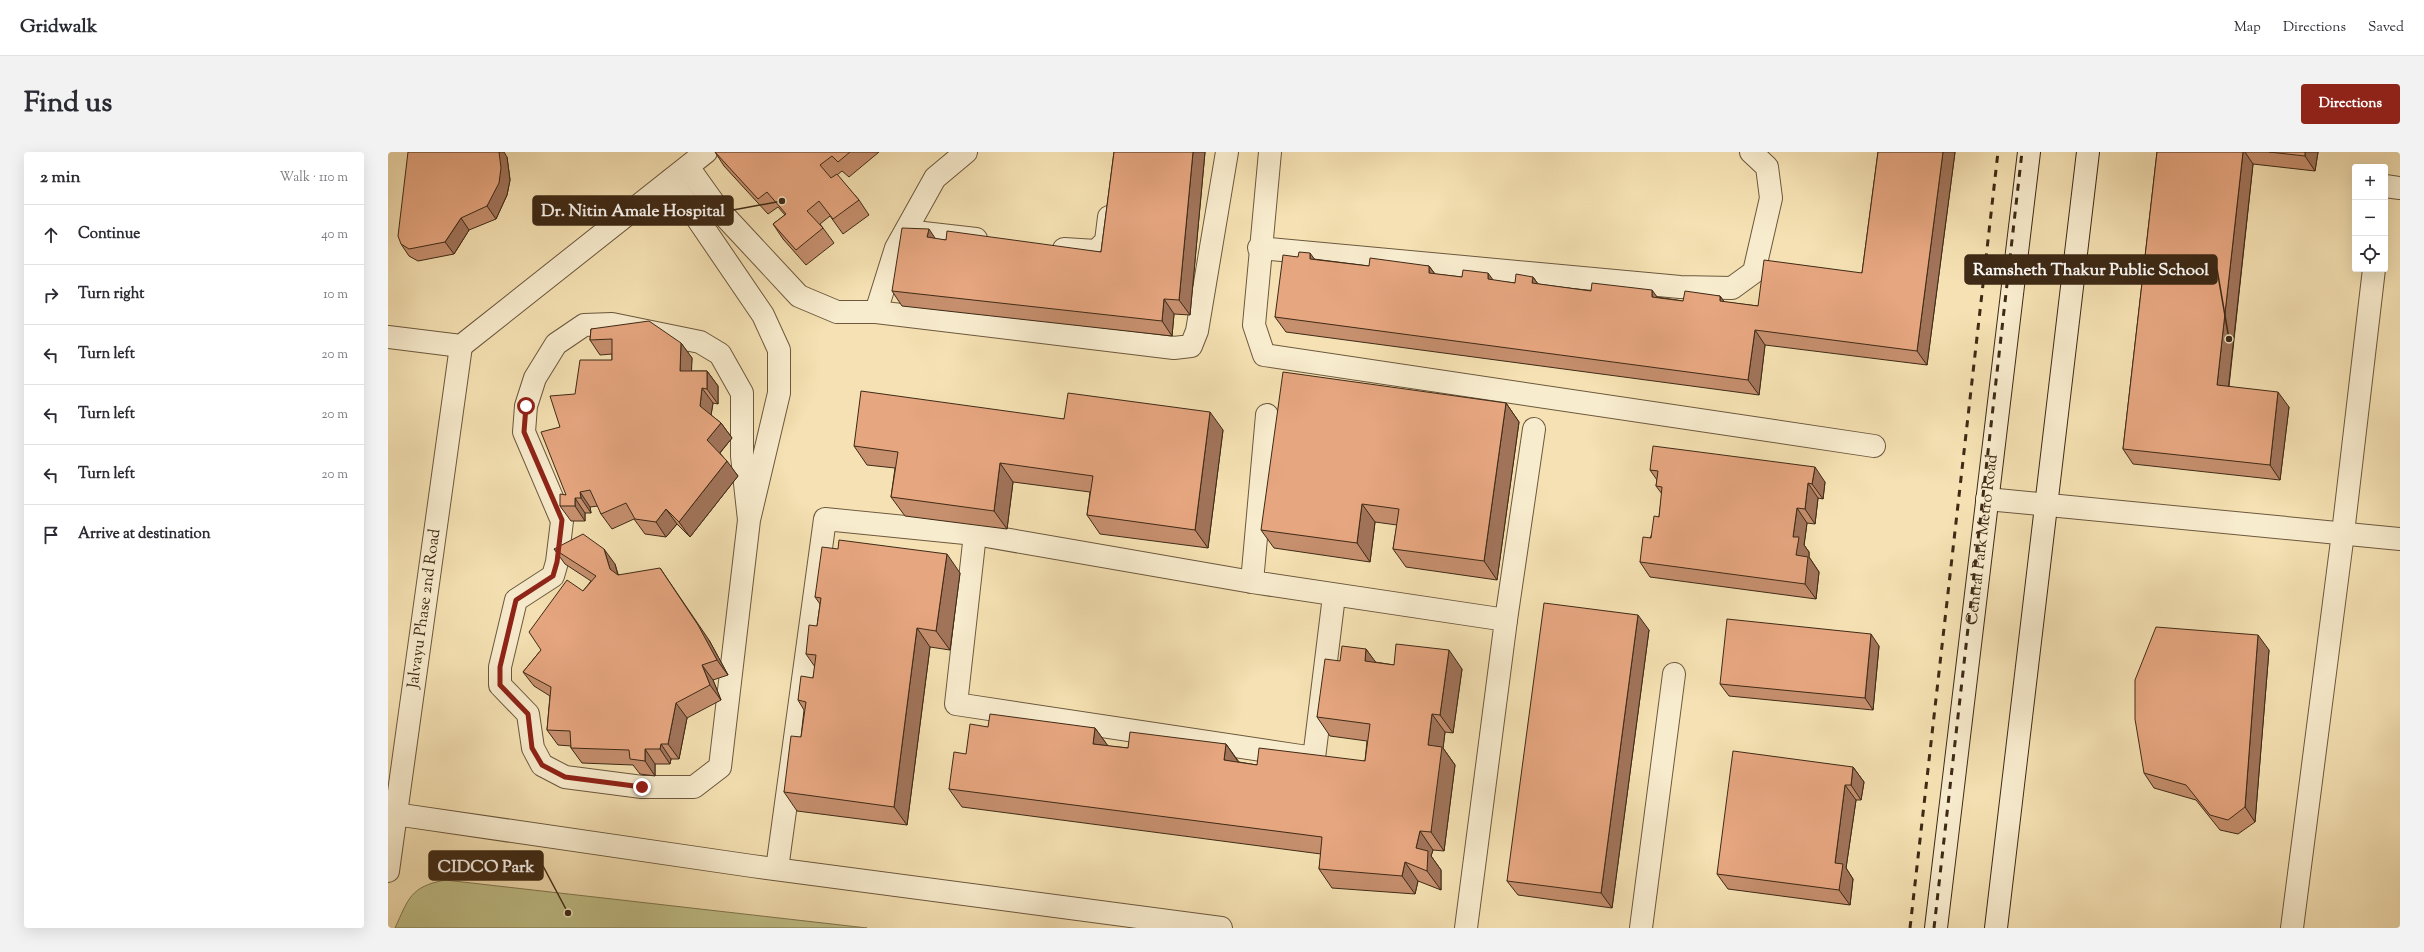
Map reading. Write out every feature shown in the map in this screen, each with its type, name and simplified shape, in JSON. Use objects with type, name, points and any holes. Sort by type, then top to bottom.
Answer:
[{"type":"street","points":[[388,336],[461,346],[706,152]]},
{"type":"street","points":[[876,312],[896,248],[935,178],[966,152]]},
{"type":"street","points":[[688,167],[718,209],[799,296],[837,312],[876,312],[1174,348],[1191,346],[1197,331],[1227,152]]},
{"type":"street","points":[[1270,152],[1254,325],[1264,355],[1874,446]]},
{"type":"street","points":[[1260,248],[1680,287],[1732,288],[1754,272],[1771,198],[1766,167],[1751,152]]},
{"type":"street","name":"Central Park Metro Road","points":[[1936,928],[2029,152]]},
{"type":"street","points":[[1996,928],[2088,152]]},
{"type":"street","points":[[671,180],[763,315],[779,350],[779,393],[749,520],[720,767],[694,787],[642,787],[565,777],[542,765],[532,748],[528,714],[500,685],[500,667],[516,600],[553,576],[557,562],[562,520],[524,432],[526,406],[535,378],[556,344],[584,325],[612,324],[700,342],[720,354],[742,393],[742,456],[749,520]]},
{"type":"street","points":[[2388,186],[2400,188]]},
{"type":"street","points":[[1040,246],[1096,251],[1106,241],[1112,196]]},
{"type":"street","points":[[906,231],[993,241]]},
{"type":"street","points":[[2292,928],[2343,532],[2374,272]]},
{"type":"street","name":"Jalvayu Phase 2nd Road","points":[[388,871],[461,346]]},
{"type":"street","points":[[1252,582],[1267,415]]},
{"type":"street","points":[[1466,928],[1506,620],[1534,429]]},
{"type":"street","points":[[1988,499],[2343,532],[2400,539]]},
{"type":"street","points":[[777,869],[825,520],[975,534],[1334,596],[1506,620]]},
{"type":"street","points":[[975,534],[956,704],[1314,758],[1334,596]]},
{"type":"street","points":[[1641,928],[1674,674]]},
{"type":"street","points":[[395,814],[777,869],[1221,928]]},
{"type":"green space","points":[[445,880],[867,928],[395,928],[408,901],[417,890],[424,886]]},
{"type":"building","points":[[408,152],[499,152],[501,168],[499,183],[487,206],[461,218],[445,242],[409,249],[401,244],[398,236]]},
{"type":"building","points":[[715,152],[850,152],[838,162],[832,156],[820,165],[831,178],[837,174],[859,200],[833,219],[819,201],[807,211],[823,228],[796,250],[773,224],[786,214],[767,192],[758,199]]},
{"type":"building","points":[[1114,152],[1193,152],[1179,300],[1164,299],[1162,321],[892,291],[902,228],[929,229],[927,237],[946,240],[947,231],[1101,252]]},
{"type":"building","points":[[1878,152],[1943,152],[1917,351],[1755,330],[1748,380],[1275,317],[1283,255],[1298,257],[1299,252],[1310,253],[1310,259],[1369,266],[1370,258],[1429,266],[1429,273],[1462,277],[1463,270],[1488,273],[1488,279],[1515,283],[1516,274],[1533,277],[1532,283],[1591,291],[1592,283],[1652,290],[1652,297],[1683,301],[1685,291],[1720,296],[1720,301],[1758,306],[1764,260],[1862,273]]},
{"type":"building","points":[[2157,152],[2243,152],[2217,385],[2278,392],[2270,465],[2123,449]]},
{"type":"building","points":[[2269,152],[2305,152],[2305,156]]},
{"type":"building","points":[[649,321],[681,343],[680,371],[707,371],[707,389],[702,388],[700,406],[721,423],[707,440],[727,461],[679,522],[666,509],[656,522],[635,519],[626,503],[601,514],[590,490],[580,492],[581,498],[575,498],[575,506],[560,506],[560,494],[566,495],[541,432],[560,427],[550,396],[575,394],[580,360],[612,360],[612,339],[590,340],[591,329]]},
{"type":"building","points":[[1283,372],[1506,403],[1484,561],[1393,549],[1399,509],[1362,504],[1357,543],[1261,530]]},
{"type":"building","points":[[861,391],[1064,419],[1068,393],[1210,412],[1195,530],[1087,515],[1093,476],[1000,463],[994,511],[891,497],[898,452],[854,446]]},
{"type":"building","points":[[1653,446],[1815,467],[1812,484],[1808,483],[1805,509],[1797,508],[1793,537],[1799,537],[1796,555],[1808,557],[1805,584],[1640,562],[1643,537],[1651,538],[1654,516],[1659,517],[1662,487],[1656,486],[1658,471],[1650,470]]},
{"type":"building","points":[[583,534],[604,549],[610,569],[618,575],[660,568],[698,625],[717,660],[702,665],[710,685],[676,703],[668,744],[661,744],[660,749],[645,749],[645,761],[630,759],[629,750],[571,748],[570,731],[547,730],[551,687],[523,672],[541,650],[529,632],[567,580],[583,591],[596,576],[554,549]]},
{"type":"building","points":[[839,540],[947,554],[936,631],[917,628],[894,807],[784,792],[791,736],[801,737],[806,702],[798,700],[801,676],[813,678],[816,655],[806,654],[809,625],[817,626],[821,598],[815,597],[822,547],[838,549]]},
{"type":"building","points":[[1544,603],[1638,615],[1601,893],[1507,881]]},
{"type":"building","points":[[1727,619],[1871,634],[1865,698],[1720,684]]},
{"type":"building","points":[[2156,627],[2258,635],[2245,807],[2228,820],[2210,815],[2186,785],[2144,773],[2135,719],[2135,680]]},
{"type":"building","points":[[1396,644],[1449,650],[1440,715],[1432,714],[1428,745],[1442,747],[1431,832],[1420,831],[1416,848],[1428,851],[1427,871],[1405,862],[1402,876],[1319,869],[1322,837],[949,789],[954,752],[966,754],[970,724],[988,727],[990,714],[1095,728],[1093,744],[1128,748],[1130,732],[1226,744],[1224,760],[1257,765],[1259,748],[1365,761],[1370,724],[1317,717],[1325,659],[1340,661],[1342,646],[1366,649],[1365,661],[1394,665]]},
{"type":"building","points":[[1733,751],[1853,767],[1851,785],[1845,785],[1835,863],[1843,864],[1839,890],[1717,874]]},
{"type":"railway","points":[[1910,928],[1998,152]]},
{"type":"railway","points":[[1934,928],[2022,152]]},
{"type":"place","name":"Dr. Nitin Amale Hospital","points":[[782,201]]},
{"type":"place","name":"Ramsheth Thakur Public School","points":[[2229,339]]},
{"type":"place","name":"CIDCO Park","points":[[568,913]]},
{"type":"route","points":[[526,406],[524,432],[562,520],[557,562],[553,576],[526,592],[516,600],[500,667],[500,685],[528,714],[532,748],[542,765],[565,777],[642,787]]}]
